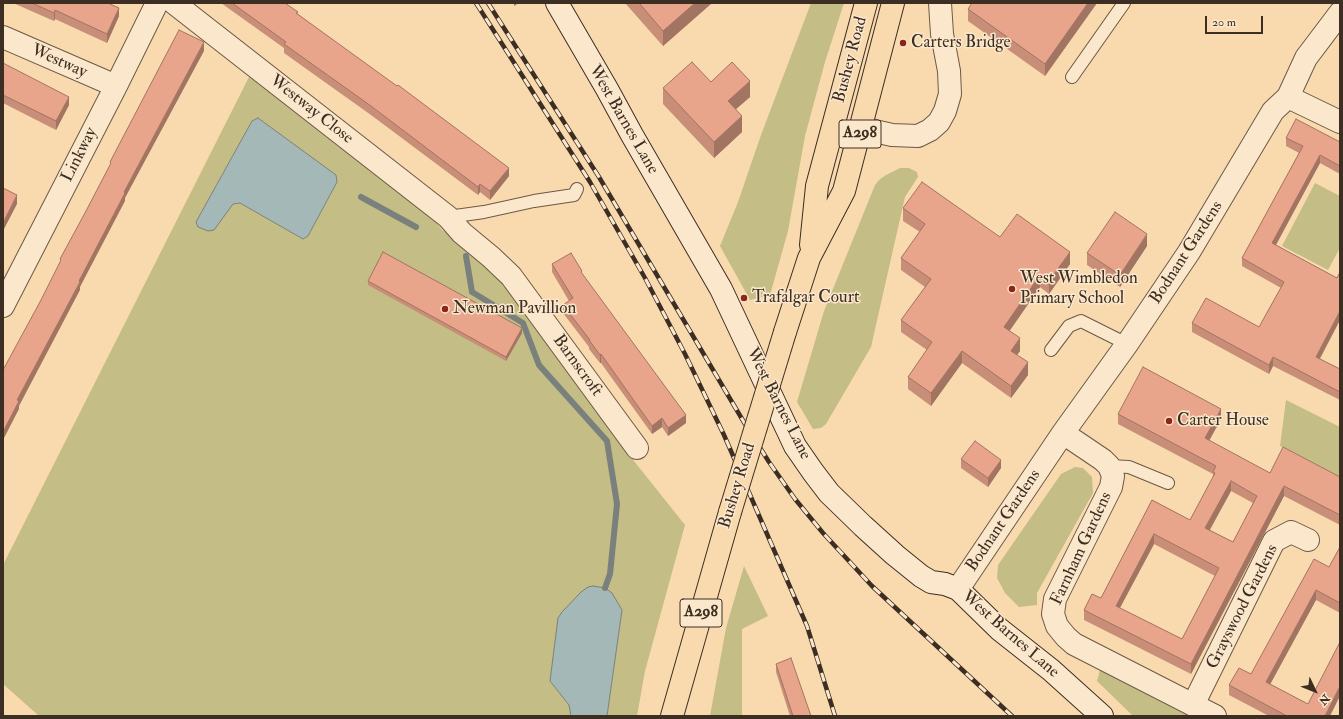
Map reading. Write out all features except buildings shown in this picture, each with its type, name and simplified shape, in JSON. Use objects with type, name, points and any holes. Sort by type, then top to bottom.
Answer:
[{"type":"main road","name":"Bushey Road","points":[[809,258],[817,186],[866,3]]},
{"type":"main road","name":"Bushey Road","points":[[672,716],[730,512],[809,258],[844,191],[893,3]]},
{"type":"street","name":"Linkway","points":[[3,306],[116,86],[156,3]]},
{"type":"street","name":"Westway Close","points":[[174,3],[448,217]]},
{"type":"street","name":"West Barnes Lane","points":[[557,3],[721,289],[795,446],[830,493],[895,555],[931,582],[945,584],[958,590],[999,629],[1051,670],[1102,716]]},
{"type":"street","points":[[861,128],[896,136],[918,136],[930,130],[939,122],[945,111],[950,94],[949,71],[942,34],[940,3]]},
{"type":"street","name":"Bodnant Gardens","points":[[958,590],[1063,433],[1127,344],[1189,252],[1273,111],[1288,97],[1306,58],[1340,13]]},
{"type":"street","name":"Westway","points":[[3,37],[116,86]]},
{"type":"street","points":[[1288,97],[1340,122]]},
{"type":"street","name":"Barnscroft","points":[[448,217],[462,233],[511,276],[637,448]]},
{"type":"street","name":"Farnham Gardens","points":[[1063,433],[1103,460],[1109,466],[1113,476],[1111,487],[1055,600],[1053,614],[1057,626],[1066,638],[1074,644],[1215,716]]},
{"type":"street","name":"Grayswood Gardens","points":[[1193,705],[1274,541],[1292,532],[1308,540]]},
{"type":"lane","points":[[1072,77],[1124,3]]},
{"type":"lane","points":[[448,217],[484,212],[534,201],[574,195],[577,189]]},
{"type":"lane","points":[[1051,350],[1069,326],[1081,321],[1127,344]]},
{"type":"lane","points":[[1109,466],[1129,467],[1168,483]]},
{"type":"shaded area","points":[[811,3],[844,3],[825,62],[805,136],[788,231],[770,295],[750,300],[720,246],[738,202],[761,135]]},
{"type":"shaded area","points":[[250,75],[436,222],[442,230],[453,236],[500,275],[533,325],[630,456],[685,525],[645,671],[637,716],[607,716],[622,610],[612,593],[559,615],[550,681],[569,705],[571,716],[39,716],[3,684],[3,565]],"holes":[[[258,118],[336,176],[337,182],[308,236],[303,239],[240,203],[233,204],[196,222],[252,121]]]},
{"type":"shaded area","points":[[258,118],[336,175],[337,182],[308,236],[303,239],[240,203],[233,204],[214,230],[208,231],[198,227],[196,222],[252,121]]},
{"type":"shaded area","points":[[900,168],[909,168],[917,172],[918,177],[905,197],[871,347],[826,424],[821,428],[813,429],[797,402],[824,311],[875,185],[886,175]]},
{"type":"shaded area","points":[[1315,183],[1340,196],[1340,248],[1328,270],[1282,246]]},
{"type":"shaded area","points":[[1286,400],[1340,427],[1340,477],[1280,446]]},
{"type":"shaded area","points":[[1075,467],[1083,468],[1092,477],[1093,493],[1037,593],[1037,605],[1019,607],[1005,593],[997,578],[998,565],[1061,474]]},
{"type":"shaded area","points":[[744,566],[768,616],[742,629],[742,716],[710,716],[726,628]]},
{"type":"shaded area","points":[[593,586],[605,588],[612,593],[622,610],[607,716],[571,716],[569,705],[550,681],[558,618],[581,592],[588,587]]},
{"type":"shaded area","points":[[1100,670],[1189,716],[1133,716],[1097,681]]},
{"type":"waterway","points":[[361,197],[416,227]]},
{"type":"waterway","points":[[466,256],[472,292],[523,323],[539,365],[607,441],[617,504],[610,574],[605,588]]},
{"type":"railway","points":[[476,3],[590,182],[645,278],[685,354],[724,435],[807,626],[835,716]]},
{"type":"railway","points":[[488,3],[599,177],[745,424],[795,499],[823,533],[872,586],[1012,716]]},
{"type":"place","name":"Carters Bridge","points":[[903,43]]},
{"type":"place","name":"West Wimbledon Primary School","points":[[1012,289]]},
{"type":"place","name":"Trafalgar Court","points":[[744,298]]},
{"type":"place","name":"Newman Pavillion","points":[[445,309]]},
{"type":"place","name":"Carter House","points":[[1169,421]]}]
